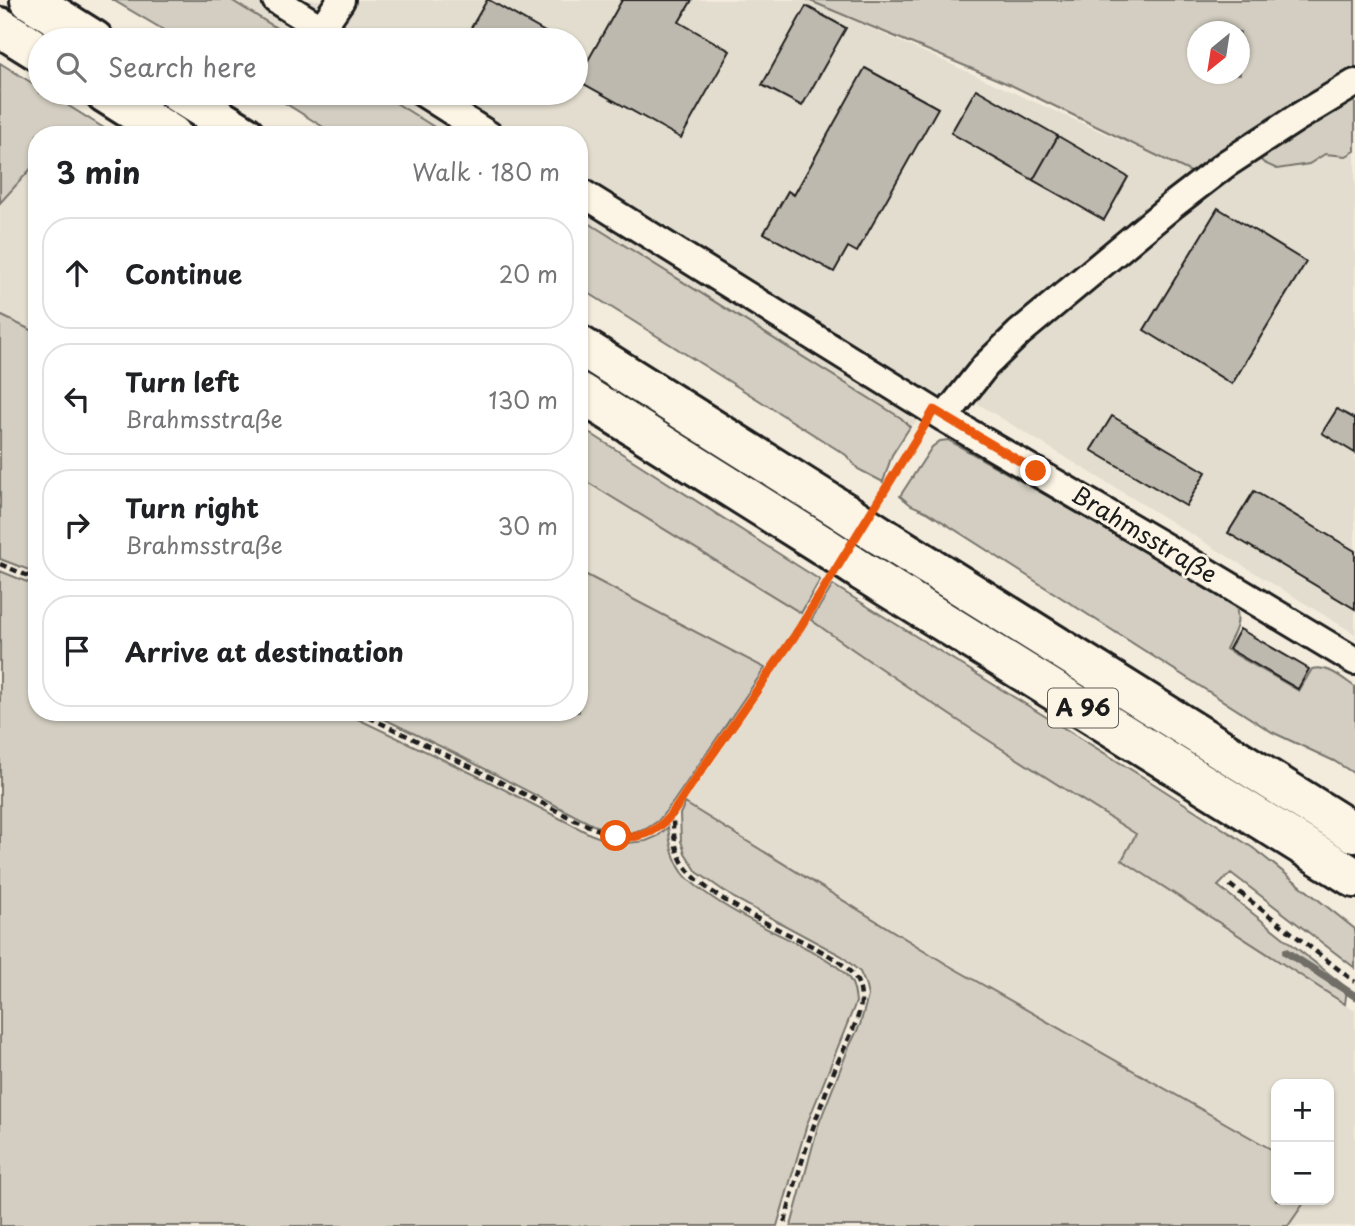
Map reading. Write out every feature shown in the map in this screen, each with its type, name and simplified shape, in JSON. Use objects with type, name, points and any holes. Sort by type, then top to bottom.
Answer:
[{"type":"highway","points":[[30,0],[75,28]]},
{"type":"highway","points":[[0,27],[28,44]]},
{"type":"highway","points":[[124,105],[158,126]]},
{"type":"highway","points":[[197,105],[230,126]]},
{"type":"highway","name":"A 96","points":[[588,350],[868,516],[1355,833]]},
{"type":"highway","name":"A 96","points":[[588,397],[838,565],[1355,878]]},
{"type":"street","points":[[276,0],[320,28]]},
{"type":"street","points":[[332,28],[341,0]]},
{"type":"street","points":[[939,414],[1019,333],[1174,204],[1226,164],[1355,83]]},
{"type":"street","points":[[442,105],[475,126]]},
{"type":"street","name":"Brahmsstraße","points":[[588,197],[939,414],[1355,661]]},
{"type":"path","points":[[868,516],[939,414]]},
{"type":"path","points":[[0,564],[28,576]]},
{"type":"path","points":[[376,721],[606,834],[626,837],[648,834],[660,827],[673,813],[796,634],[838,565]]},
{"type":"path","points":[[673,813],[675,841],[685,865],[693,875],[722,897],[839,962],[854,975],[860,989],[861,1003],[856,1020],[840,1055],[805,1150],[784,1226]]},
{"type":"path","points":[[1230,885],[1355,982]]},
{"type":"shaded area","points":[[113,0],[231,0],[276,28],[161,28]]},
{"type":"shaded area","points":[[231,0],[808,0],[1195,174],[910,427],[901,418],[588,223],[588,126],[433,126],[399,105],[588,105],[588,28],[276,28]]},
{"type":"shaded area","points":[[808,0],[1355,0],[1355,74],[1195,174],[1013,86]]},
{"type":"shaded area","points":[[0,63],[28,80],[28,105],[67,105],[101,126],[28,126],[28,172],[0,203]]},
{"type":"shaded area","points":[[1355,93],[1355,151],[1346,156],[1325,154],[1309,164],[1277,169],[1254,154]]},
{"type":"shaded area","points":[[288,105],[399,105],[433,126],[322,126]]},
{"type":"shaded area","points":[[1355,151],[1355,634],[970,399],[996,367],[1254,154],[1264,163],[1277,168],[1309,164],[1325,154],[1346,156]]},
{"type":"shaded area","points":[[28,172],[28,329],[0,315],[0,203]]},
{"type":"shaded area","points":[[588,223],[901,418],[910,427],[892,455],[883,482],[858,469],[846,455],[588,293]]},
{"type":"shaded area","points":[[0,315],[28,329],[28,570],[0,559]]},
{"type":"shaded area","points":[[588,432],[820,580],[801,613],[588,483]]},
{"type":"shaded area","points":[[948,440],[1123,539],[1236,607],[1237,624],[1226,649],[1299,691],[1312,669],[1318,668],[1335,673],[1355,687],[1355,774],[1334,761],[1272,732],[900,496],[932,447],[940,441]]},
{"type":"shaded area","points":[[588,483],[796,609],[887,674],[1137,834],[1123,860],[1355,1011],[1355,1226],[1288,1226],[1303,1205],[1334,1205],[1334,1079],[1271,1079],[1271,1149],[948,965],[685,803],[775,673],[588,576]]},
{"type":"shaded area","points":[[0,571],[28,582],[28,721],[362,721],[609,841],[646,841],[658,836],[668,827],[677,862],[685,876],[695,885],[728,908],[829,961],[848,977],[855,992],[856,1002],[807,1124],[777,1226],[0,1226]]},
{"type":"shaded area","points":[[588,576],[765,668],[674,801],[658,821],[634,833],[621,833],[593,825],[388,721],[588,721]]},
{"type":"shaded area","points":[[833,585],[1253,848],[1355,929],[1355,968],[1231,873],[1218,886],[1347,988],[1345,1004],[1122,860],[1136,834],[972,729],[811,620]]},
{"type":"shaded area","points":[[685,803],[948,965],[1271,1149],[1271,1205],[1303,1205],[1288,1226],[791,1226],[818,1126],[860,1025],[868,996],[865,983],[860,972],[842,956],[734,898],[697,872],[681,841],[680,814]]},
{"type":"building","points":[[489,0],[538,28],[471,28]]},
{"type":"building","points":[[622,0],[692,0],[679,22],[730,51],[681,138],[588,86],[588,60]]},
{"type":"building","points":[[806,6],[846,28],[802,106],[762,85]]},
{"type":"building","points":[[865,68],[938,108],[857,252],[848,247],[834,272],[764,233],[788,191],[794,195]]},
{"type":"building","points":[[976,89],[1058,136],[1033,180],[951,133]]},
{"type":"building","points":[[1058,136],[1128,177],[1104,220],[1033,180]]},
{"type":"building","points":[[1218,208],[1306,262],[1232,384],[1144,330]]},
{"type":"building","points":[[1337,409],[1355,419],[1355,453],[1322,433]]},
{"type":"building","points":[[1112,416],[1206,472],[1186,506],[1091,450]]},
{"type":"building","points":[[1254,491],[1355,551],[1355,609],[1228,533]]},
{"type":"building","points":[[1240,629],[1309,669],[1298,689],[1229,649]]},
{"type":"waterway","points":[[1286,952],[1355,996]]},
{"type":"route","points":[[616,836],[637,837],[648,834],[660,827],[673,813],[796,634],[934,410],[1036,471]]}]
